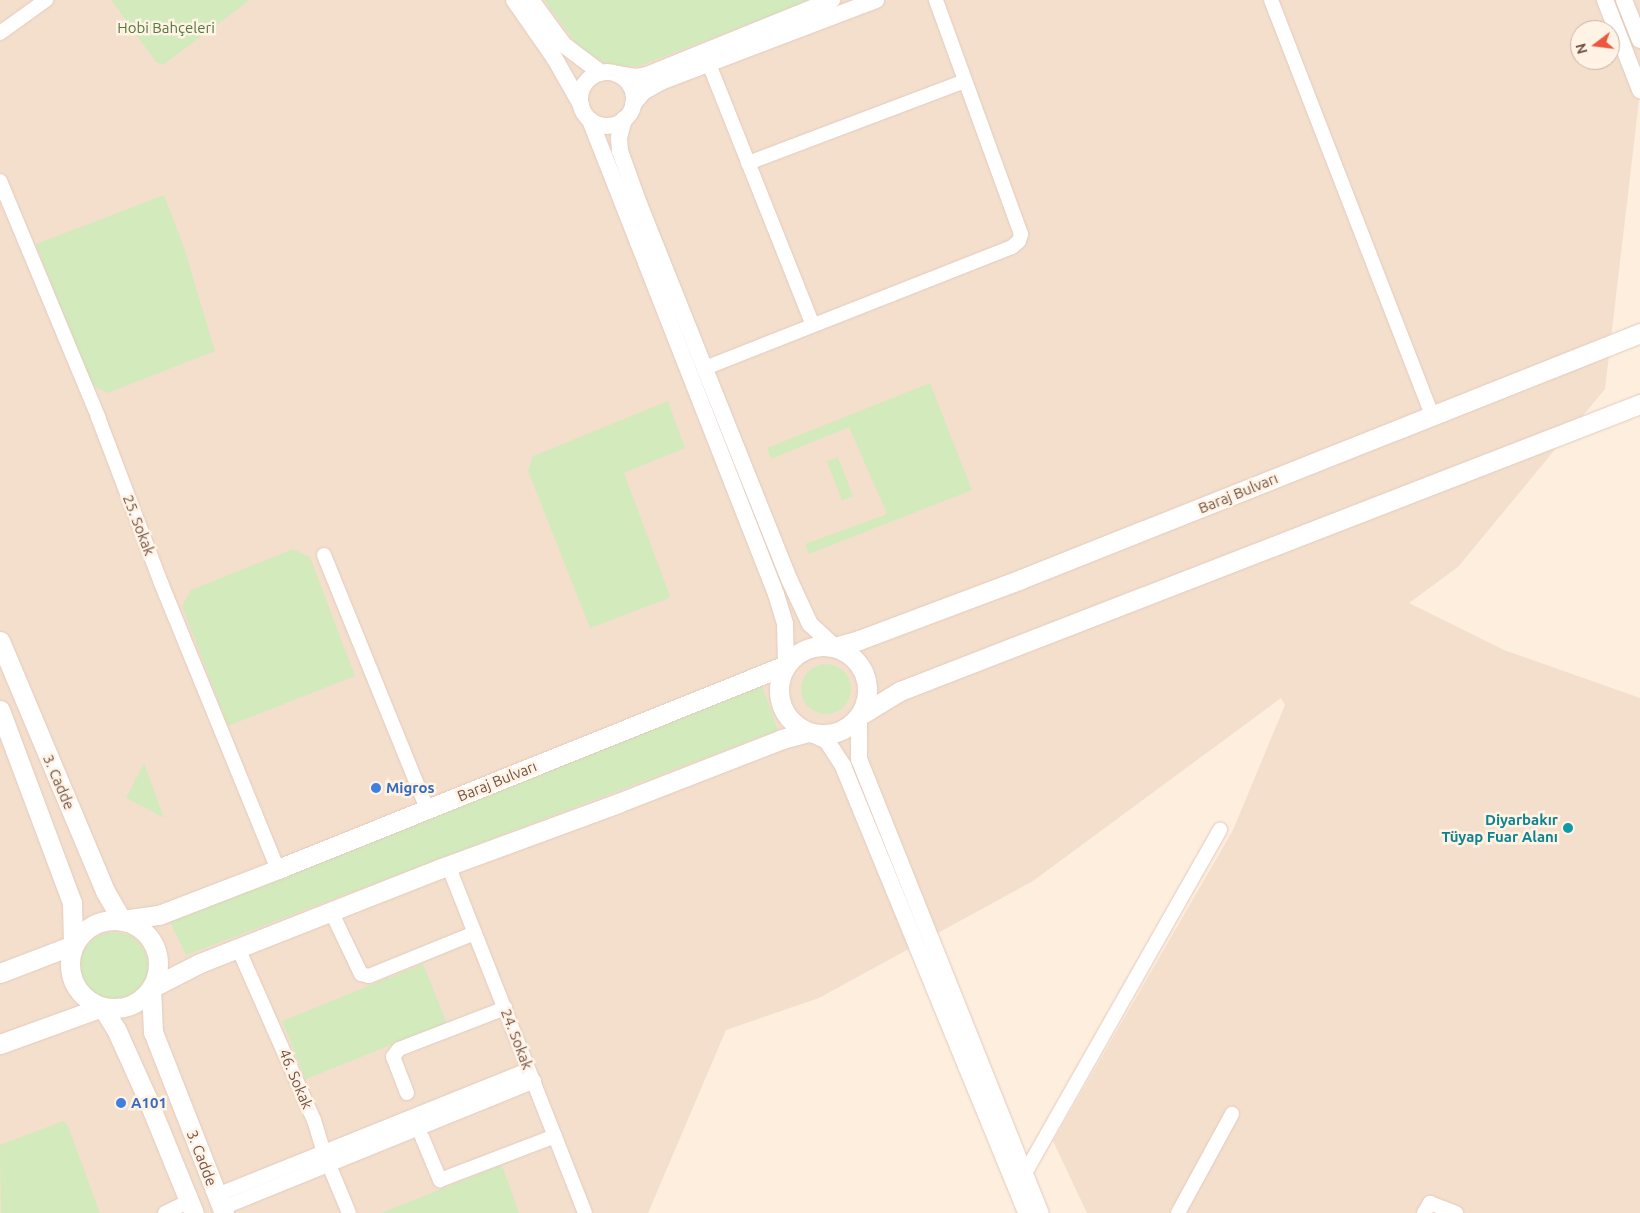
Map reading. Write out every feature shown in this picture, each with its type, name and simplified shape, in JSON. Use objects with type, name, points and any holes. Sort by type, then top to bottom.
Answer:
[{"type":"main road","name":"Baraj Bulvarı","points":[[835,647],[867,638],[1021,580],[1640,333]]},
{"type":"main road","points":[[859,716],[866,703],[868,689],[865,675],[858,663],[848,653],[835,647],[821,645],[807,648],[786,665],[780,677],[778,690],[781,704],[787,716],[796,726],[808,732],[836,733],[849,726],[859,716],[900,691],[1640,404]]},
{"type":"main road","name":"3. Cadde","points":[[0,641],[105,891],[122,920]]},
{"type":"main road","name":"Baraj Bulvarı","points":[[122,920],[160,915],[786,665]]},
{"type":"main road","name":"3. Cadde","points":[[0,710],[72,903],[73,945]]},
{"type":"main road","points":[[151,988],[200,963],[448,865],[618,803],[782,739],[808,732]]},
{"type":"main road","points":[[107,920],[122,920],[136,925],[147,934],[154,946],[158,960],[157,975],[151,988],[142,998],[130,1006],[102,1007],[88,1000],[77,989],[71,976],[69,960],[73,945],[82,933],[93,924],[107,920]]},
{"type":"main road","points":[[0,973],[73,945]]},
{"type":"main road","name":"3. Cadde","points":[[151,988],[153,1032],[221,1205]]},
{"type":"main road","points":[[0,1044],[102,1007]]},
{"type":"main road","name":"3. Cadde","points":[[102,1007],[116,1029],[192,1207]]},
{"type":"street","points":[[0,33],[46,0]]},
{"type":"street","points":[[514,0],[555,59],[590,120],[776,594],[785,624],[786,665]]},
{"type":"street","points":[[530,0],[564,45],[601,73]]},
{"type":"street","points":[[581,105],[580,97],[587,81],[601,73],[636,77],[647,75],[832,0]]},
{"type":"street","points":[[835,647],[810,624],[801,607],[639,204],[620,151],[619,138],[624,119],[633,104],[643,92],[663,81],[876,0]]},
{"type":"street","points":[[706,368],[1012,247],[1019,241],[1021,234],[936,0]]},
{"type":"street","points":[[1271,0],[1432,416]]},
{"type":"street","points":[[1604,0],[1640,90]]},
{"type":"street","points":[[1624,0],[1640,40]]},
{"type":"street","points":[[708,64],[813,325]]},
{"type":"street","points":[[618,74],[630,86],[633,104]]},
{"type":"street","points":[[748,163],[965,81]]},
{"type":"street","points":[[590,120],[607,126],[624,119]]},
{"type":"street","name":"25. Sokak","points":[[0,181],[98,417],[161,583],[278,869]]},
{"type":"street","points":[[324,556],[427,809]]},
{"type":"street","points":[[859,716],[859,759],[1042,1213]]},
{"type":"street","points":[[808,732],[827,740],[843,766],[1026,1213]]},
{"type":"street","points":[[1025,1173],[1220,830]]},
{"type":"street","name":"24. Sokak","points":[[448,865],[555,1136],[583,1213]]},
{"type":"street","points":[[331,911],[361,974],[369,976],[475,933]]},
{"type":"street","name":"46. Sokak","points":[[238,948],[314,1120],[326,1159],[349,1213]]},
{"type":"street","points":[[407,1093],[393,1057],[399,1049],[505,1008]]},
{"type":"street","points":[[221,1205],[326,1159],[531,1076]]},
{"type":"street","points":[[1178,1213],[1232,1114]]},
{"type":"street","points":[[422,1137],[440,1180],[555,1136]]},
{"type":"street","points":[[1424,1213],[1430,1203],[1456,1213]]},
{"type":"street","points":[[165,1213],[192,1207]]},
{"type":"shaded area","points":[[0,0],[1640,0],[1640,92],[1605,389],[1458,567],[1409,603],[1504,650],[1640,698],[1640,1213],[1087,1213],[1053,1141],[1233,830],[1285,705],[1281,698],[1033,881],[819,998],[726,1030],[648,1213],[0,1213]]},
{"type":"green space","name":"Hobi Bahçeleri","points":[[111,0],[250,0],[163,65],[156,62]]},
{"type":"green space","points":[[544,0],[811,0],[639,66],[610,67],[578,46]]},
{"type":"green space","points":[[164,195],[184,247],[215,351],[108,393],[90,384],[36,244]]},
{"type":"green space","points":[[930,383],[972,490],[809,554],[805,544],[887,514],[849,427],[771,459],[767,448]]},
{"type":"green space","points":[[668,401],[685,448],[624,473],[670,596],[667,599],[590,628],[528,471],[533,456]]},
{"type":"green space","points":[[838,457],[853,496],[842,501],[827,461]]},
{"type":"green space","points":[[293,549],[310,557],[355,676],[228,726],[182,606],[191,590]]},
{"type":"green space","points":[[826,664],[835,666],[846,675],[851,689],[849,698],[840,709],[826,714],[817,712],[806,703],[801,689],[803,680],[812,669]]},
{"type":"green space","points":[[762,686],[778,730],[186,955],[169,920]]},
{"type":"green space","points":[[144,763],[164,818],[126,798]]},
{"type":"green space","points":[[114,932],[127,935],[138,942],[145,953],[148,966],[145,979],[138,990],[127,997],[114,1000],[101,997],[90,990],[83,979],[80,966],[83,953],[90,942],[101,935]]},
{"type":"green space","points":[[423,964],[447,1022],[306,1079],[282,1021]]},
{"type":"green space","points":[[63,1121],[68,1126],[100,1213],[1,1213],[0,1145]]},
{"type":"green space","points":[[502,1165],[519,1213],[381,1213]]},
{"type":"place","name":"Migros","points":[[376,788]]},
{"type":"place","name":"Diyarbakır Tüyap Fuar Alanı","points":[[1568,828]]},
{"type":"place","name":"A101","points":[[121,1103]]}]
